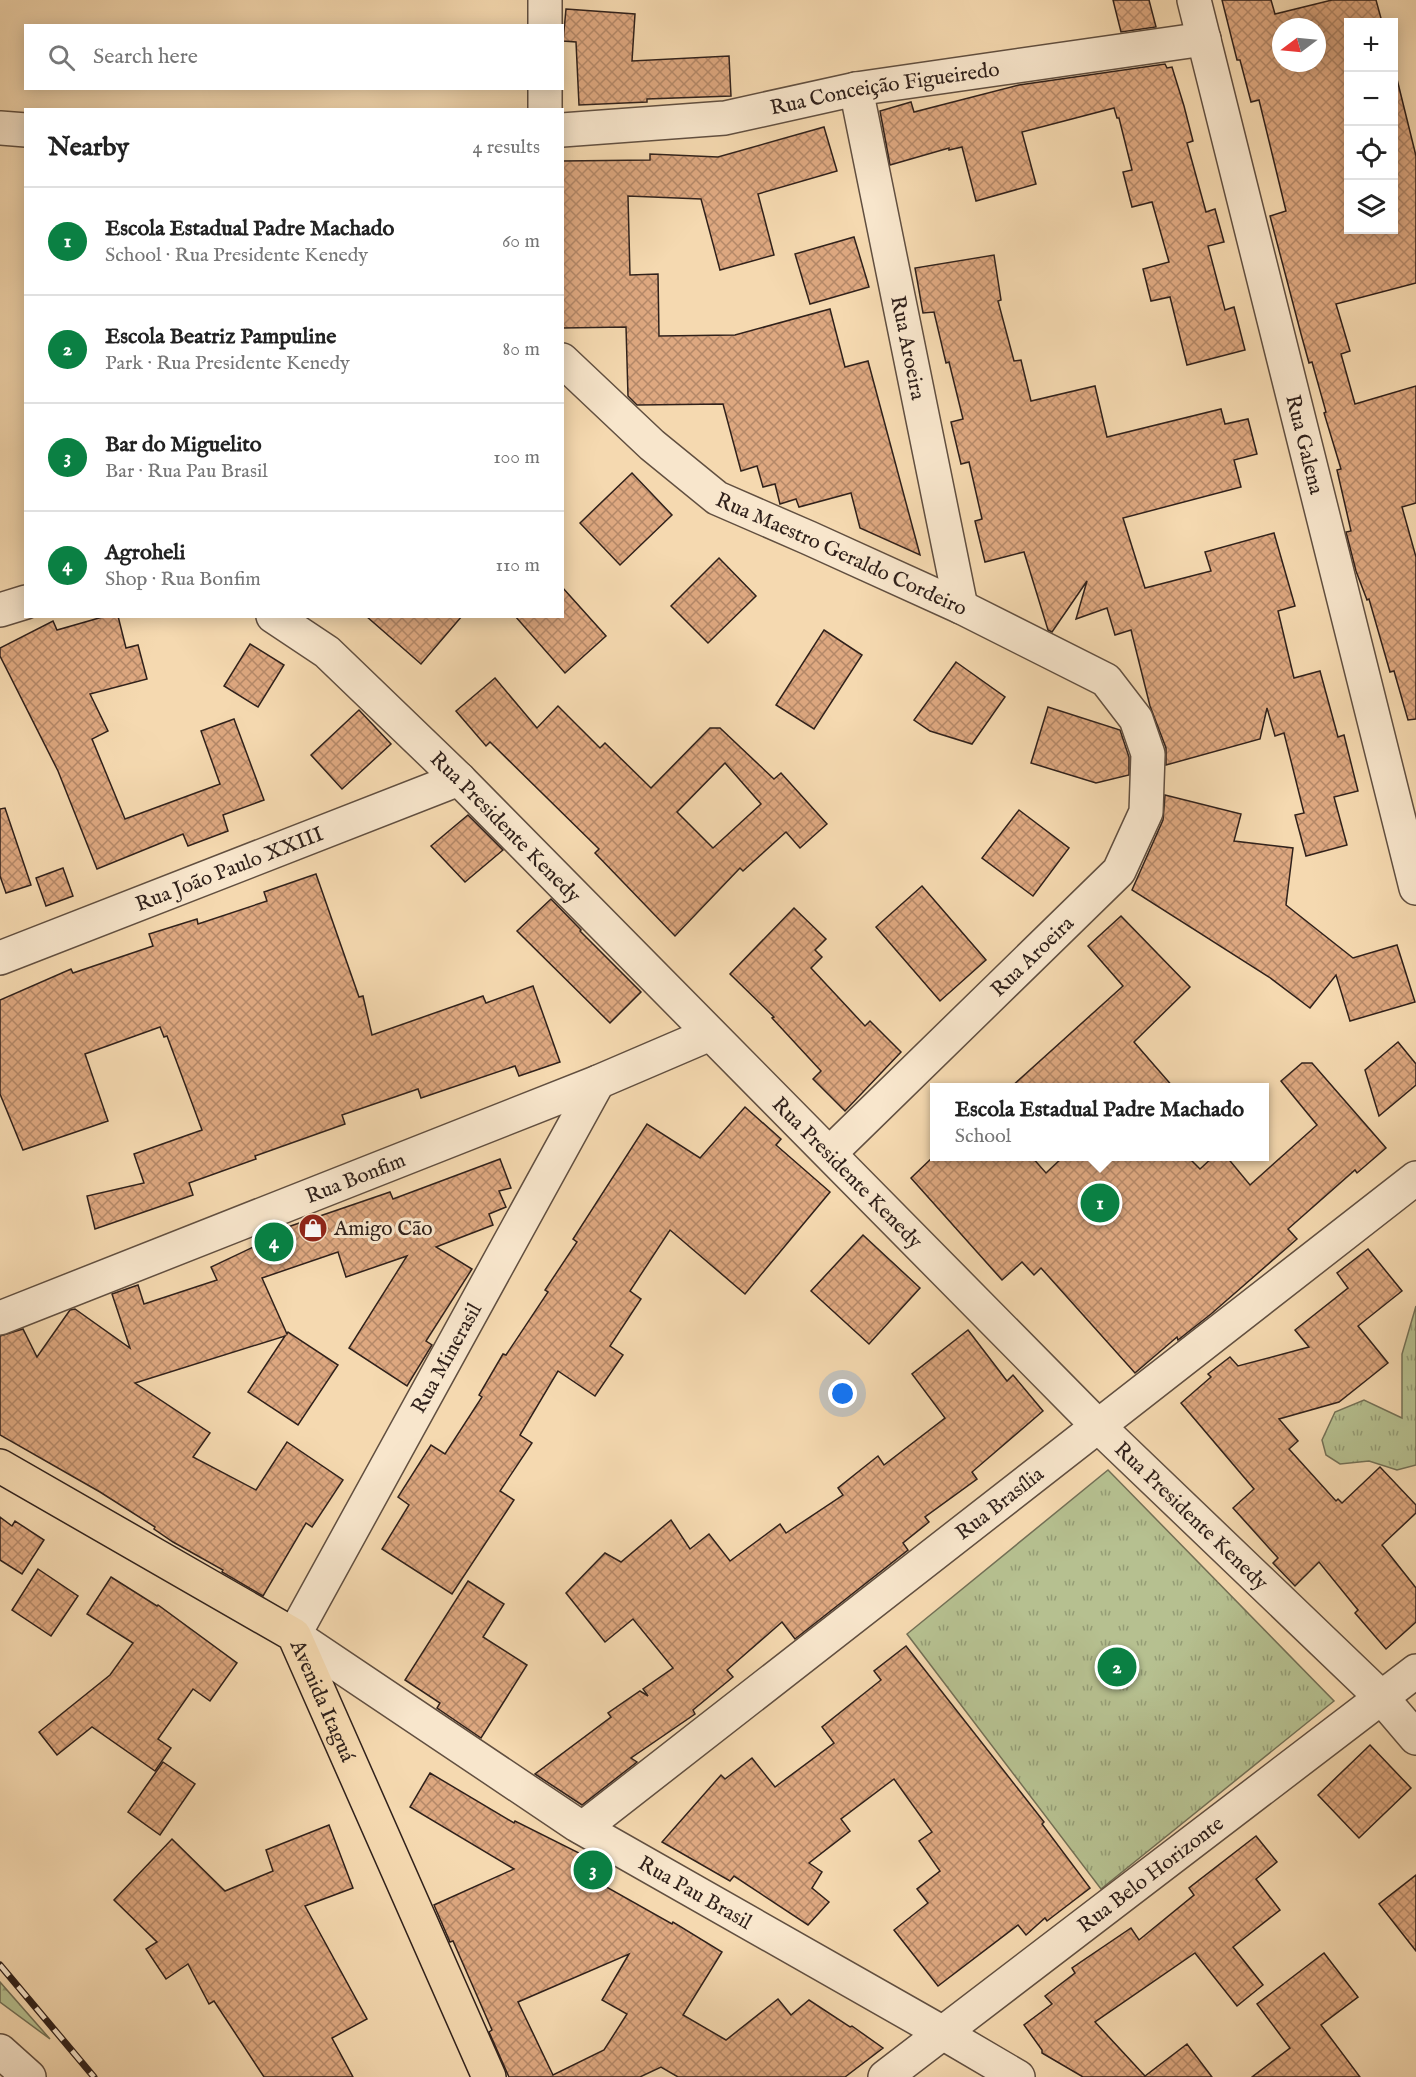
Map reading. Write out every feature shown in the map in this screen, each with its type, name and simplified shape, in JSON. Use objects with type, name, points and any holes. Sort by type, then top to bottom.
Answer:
[{"type":"main road","name":"Avenida Itaguá","points":[[0,1466],[294,1635],[489,2077]]},
{"type":"street","points":[[545,0],[545,24]]},
{"type":"street","name":"Rua Galena","points":[[1194,0],[1408,831],[1416,888]]},
{"type":"street","name":"Rua Conceição Figueiredo","points":[[564,130],[725,118],[856,89],[1204,39]]},
{"type":"street","name":"Rua Aroeira","points":[[856,89],[960,607]]},
{"type":"street","points":[[545,90],[545,108]]},
{"type":"street","points":[[0,128],[24,130]]},
{"type":"street","name":"Rua Maestro Geraldo Cordeiro","points":[[564,362],[652,445],[717,498],[960,607],[1106,680],[1136,719]]},
{"type":"street","points":[[0,610],[24,603]]},
{"type":"street","name":"Rua Presidente Kenedy","points":[[276,618],[327,652],[459,779],[1098,1426],[1381,1697],[1416,1738]]},
{"type":"street","name":"Rua Aroeira","points":[[830,1153],[1119,871],[1146,812],[1148,754],[1136,719]]},
{"type":"street","name":"Rua João Paulo XXIII","points":[[0,958],[459,779]]},
{"type":"street","name":"Rua Bonfim","points":[[0,1318],[598,1082],[710,1034]]},
{"type":"street","name":"Rua Minerasil","points":[[294,1635],[598,1082]]},
{"type":"street","name":"Rua Brasília","points":[[583,1828],[1416,1178]]},
{"type":"street","name":"Rua Pau Brasil","points":[[294,1635],[583,1828],[1018,2077]]},
{"type":"street","name":"Rua Belo Horizonte","points":[[885,2077],[1416,1671]]},
{"type":"green space","points":[[1416,1306],[1416,1465],[1397,1470],[1369,1461],[1340,1464],[1326,1455],[1322,1440],[1335,1412],[1364,1400],[1402,1418],[1402,1354]]},
{"type":"green space","points":[[1108,1470],[1334,1701],[1101,1889],[907,1634]]},
{"type":"green space","points":[[0,1982],[50,2039],[0,2002]]},
{"type":"building","points":[[1113,0],[1149,0],[1156,27],[1121,32]]},
{"type":"building","points":[[1222,0],[1271,0],[1275,14],[1332,0],[1376,0],[1381,18],[1344,18],[1344,234],[1398,234],[1398,83],[1416,156],[1416,283],[1336,304],[1350,351],[1341,354],[1355,404],[1416,386],[1416,503],[1402,507],[1416,557],[1416,719],[1408,720],[1394,671],[1390,672],[1369,599],[1367,600],[1356,571],[1346,532],[1351,531],[1337,470],[1341,469],[1312,362],[1309,363],[1270,216],[1286,211],[1259,100],[1251,102],[1240,60],[1237,60]]},
{"type":"building","points":[[566,9],[635,14],[632,61],[729,56],[731,96],[647,99],[647,102],[579,105],[576,42],[564,41]]},
{"type":"building","points":[[1165,64],[1167,68],[1172,67],[1184,106],[1193,141],[1187,143],[1206,212],[1215,209],[1224,242],[1208,246],[1225,310],[1234,307],[1245,350],[1187,365],[1170,297],[1151,301],[1143,269],[1169,262],[1152,202],[1132,207],[1123,172],[1132,170],[1119,118],[1114,108],[1022,132],[1036,184],[976,201],[962,147],[949,150],[949,148],[890,165],[880,111],[911,102],[914,112],[1019,85]]},
{"type":"building","points":[[824,127],[837,171],[758,194],[774,255],[720,270],[701,199],[628,196],[630,275],[658,274],[659,336],[735,335],[830,309],[845,367],[868,361],[920,555],[860,528],[851,493],[799,507],[796,499],[780,504],[775,484],[763,487],[757,466],[741,471],[723,404],[637,405],[628,396],[626,327],[564,328],[564,161],[650,160],[650,154],[718,157]]},
{"type":"building","points":[[854,237],[869,287],[810,304],[795,254]]},
{"type":"building","points":[[994,255],[1001,300],[998,301],[1014,361],[1021,360],[1031,401],[1095,386],[1107,437],[1221,409],[1225,424],[1248,419],[1257,454],[1234,460],[1241,487],[1123,518],[1145,588],[1211,571],[1205,552],[1274,533],[1295,606],[1278,611],[1294,678],[1320,671],[1338,737],[1344,735],[1358,791],[1334,797],[1347,845],[1306,856],[1295,815],[1304,813],[1284,733],[1275,736],[1267,708],[1260,739],[1166,765],[1166,748],[1150,706],[1131,630],[1115,635],[1107,608],[1076,619],[1087,581],[1052,632],[1048,630],[1024,552],[985,562],[975,521],[982,519],[969,462],[961,464],[951,422],[963,419],[934,312],[923,313],[915,268]]},
{"type":"building","points":[[632,473],[672,515],[620,565],[580,523]]},
{"type":"building","points":[[719,558],[756,596],[708,643],[671,606]]},
{"type":"building","points":[[564,589],[606,636],[565,673],[517,618],[564,618]]},
{"type":"building","points":[[99,618],[118,618],[126,648],[138,645],[147,679],[90,694],[108,731],[92,739],[125,819],[220,784],[201,731],[234,719],[264,800],[223,815],[228,831],[188,846],[183,834],[97,869],[58,771],[0,656],[0,648],[53,621],[57,630]]},
{"type":"building","points":[[368,618],[460,618],[421,664]]},
{"type":"building","points":[[824,630],[862,655],[814,729],[776,705]]},
{"type":"building","points":[[250,644],[284,665],[258,707],[224,686]]},
{"type":"building","points":[[956,662],[1005,697],[972,744],[930,731],[914,720]]},
{"type":"building","points":[[495,678],[537,728],[558,706],[600,748],[605,743],[651,788],[710,728],[720,728],[774,779],[781,773],[827,824],[800,848],[786,832],[743,871],[740,868],[675,936],[595,853],[599,849],[490,742],[486,746],[456,711]],"holes":[[[725,763],[761,804],[713,848],[677,812]]]},
{"type":"building","points":[[1048,707],[1120,730],[1129,757],[1129,775],[1096,783],[1031,763]]},
{"type":"building","points":[[359,710],[391,744],[342,789],[311,755]]},
{"type":"building","points":[[1165,795],[1241,814],[1234,841],[1293,848],[1286,905],[1353,958],[1397,945],[1415,1002],[1350,1021],[1336,975],[1310,1008],[1269,977],[1132,890],[1163,820]]},
{"type":"building","points":[[5,808],[31,885],[6,893],[0,876],[0,809]]},
{"type":"building","points":[[1019,810],[1069,848],[1033,896],[982,858]]},
{"type":"building","points":[[468,815],[503,850],[465,882],[431,846]]},
{"type":"building","points":[[63,868],[73,896],[46,906],[36,878]]},
{"type":"building","points":[[316,874],[359,997],[363,996],[372,1035],[483,996],[486,1003],[533,986],[560,1062],[519,1076],[515,1066],[421,1098],[418,1089],[342,1115],[345,1124],[255,1156],[256,1159],[189,1183],[193,1195],[95,1229],[87,1196],[144,1183],[134,1154],[202,1130],[167,1036],[164,1037],[160,1027],[85,1054],[108,1121],[23,1150],[0,1094],[0,1000],[71,969],[73,973],[153,946],[149,934],[197,919],[198,924],[267,901],[264,892]]},
{"type":"building","points":[[922,886],[986,960],[940,1001],[876,927]]},
{"type":"building","points":[[551,899],[641,992],[610,1023],[517,931]]},
{"type":"building","points":[[794,908],[826,939],[815,950],[822,957],[811,968],[865,1026],[870,1021],[901,1052],[845,1111],[813,1079],[821,1071],[772,1018],[774,1017],[730,974]]},
{"type":"building","points":[[1121,916],[1190,987],[1134,1042],[1170,1083],[1016,1083],[1123,986],[1088,946]]},
{"type":"building","points":[[1398,1042],[1416,1064],[1416,1085],[1379,1116],[1365,1070]]},
{"type":"building","points":[[1302,1063],[1312,1063],[1386,1148],[1357,1173],[1355,1170],[1288,1229],[1297,1239],[1211,1314],[1178,1340],[1177,1337],[1135,1373],[1041,1268],[1034,1275],[1022,1262],[1002,1280],[911,1178],[930,1160],[1035,1161],[1046,1173],[1059,1161],[1192,1161],[1200,1169],[1209,1161],[1230,1161],[1250,1185],[1317,1125],[1281,1081]]},
{"type":"building","points":[[745,1107],[781,1139],[776,1145],[830,1192],[745,1294],[670,1230],[630,1291],[641,1299],[610,1346],[623,1355],[595,1396],[558,1371],[520,1435],[532,1443],[500,1491],[514,1500],[452,1594],[382,1549],[409,1505],[398,1497],[431,1445],[445,1454],[482,1397],[479,1395],[503,1354],[506,1355],[548,1292],[545,1290],[577,1242],[573,1239],[647,1124],[700,1158]]},
{"type":"building","points":[[500,1159],[511,1188],[499,1191],[506,1207],[489,1214],[493,1225],[436,1247],[472,1269],[426,1341],[432,1345],[407,1386],[349,1348],[407,1256],[346,1277],[338,1252],[262,1278],[287,1334],[288,1332],[338,1365],[298,1425],[248,1392],[285,1336],[135,1383],[210,1433],[193,1457],[256,1490],[287,1442],[343,1480],[312,1527],[306,1523],[263,1596],[173,1542],[154,1529],[155,1527],[100,1492],[0,1435],[0,1336],[23,1329],[37,1357],[70,1310],[75,1309],[130,1348],[112,1294],[138,1285],[144,1304],[217,1280],[211,1267],[281,1234],[279,1230],[390,1192],[393,1199]]},
{"type":"building","points":[[863,1235],[920,1288],[869,1344],[811,1291]]},
{"type":"building","points":[[1368,1249],[1402,1291],[1358,1326],[1388,1363],[1339,1402],[1279,1419],[1298,1441],[1289,1449],[1336,1501],[1338,1499],[1342,1503],[1380,1467],[1416,1505],[1416,1513],[1382,1545],[1416,1588],[1416,1622],[1386,1649],[1355,1613],[1358,1610],[1319,1562],[1295,1586],[1273,1563],[1278,1558],[1233,1508],[1254,1489],[1181,1403],[1211,1377],[1208,1374],[1230,1357],[1238,1366],[1309,1347],[1295,1330],[1348,1288],[1337,1273]]},
{"type":"building","points":[[968,1330],[1007,1381],[1013,1375],[1043,1411],[972,1472],[977,1479],[925,1517],[929,1522],[903,1543],[908,1550],[795,1639],[782,1622],[727,1670],[733,1677],[693,1710],[695,1714],[631,1758],[637,1762],[582,1805],[535,1774],[611,1717],[608,1713],[640,1691],[648,1696],[643,1689],[673,1668],[633,1619],[605,1642],[566,1593],[605,1553],[621,1562],[671,1520],[690,1549],[709,1534],[730,1561],[780,1524],[786,1533],[843,1495],[838,1488],[878,1456],[884,1465],[945,1418],[912,1374]]},
{"type":"building","points":[[0,1517],[12,1526],[15,1521],[44,1540],[22,1574],[0,1560]]},
{"type":"building","points":[[38,1569],[78,1596],[51,1636],[12,1610]]},
{"type":"building","points":[[111,1577],[158,1605],[237,1663],[210,1701],[193,1689],[158,1739],[171,1748],[155,1771],[92,1727],[57,1755],[39,1732],[110,1675],[133,1643],[87,1614]]},
{"type":"building","points":[[468,1581],[504,1604],[483,1637],[527,1665],[481,1738],[437,1708],[440,1703],[405,1680]]},
{"type":"building","points":[[906,1646],[1044,1822],[1042,1824],[1090,1888],[1047,1921],[1045,1918],[1026,1935],[1018,1925],[938,1986],[894,1930],[928,1903],[917,1889],[940,1871],[919,1841],[932,1832],[894,1779],[841,1819],[850,1831],[809,1863],[822,1872],[812,1888],[829,1902],[808,1925],[734,1876],[730,1881],[662,1842],[721,1775],[725,1779],[752,1758],[775,1787],[834,1743],[822,1727],[881,1680],[874,1671]]},
{"type":"building","points":[[1370,1745],[1411,1788],[1359,1838],[1318,1795]]},
{"type":"building","points":[[163,1762],[195,1784],[160,1835],[128,1812]]},
{"type":"building","points":[[430,1773],[514,1823],[515,1821],[609,1868],[601,1884],[672,1924],[673,1922],[722,1952],[683,2015],[726,2040],[778,1999],[791,2015],[809,2000],[883,2048],[845,2077],[678,2077],[661,2067],[640,2077],[509,2077],[489,2032],[492,2030],[453,1941],[450,1942],[434,1905],[514,1869],[410,1807]],"holes":[[[629,1954],[602,2000],[627,2014],[604,2050],[553,2075],[518,2002]]]},
{"type":"building","points":[[329,1825],[353,1888],[305,1906],[367,2019],[332,2038],[353,2077],[264,2077],[214,2001],[209,2004],[188,1964],[166,1979],[146,1949],[157,1942],[114,1900],[172,1839],[225,1891],[273,1871],[266,1850]]},
{"type":"building","points":[[1256,1836],[1277,1862],[1256,1879],[1280,1910],[1233,1947],[1263,1985],[1237,2006],[1195,1953],[1095,2022],[1145,2076],[1187,2044],[1212,2077],[1083,2077],[1042,2053],[1024,2025],[1052,2004],[1045,1996],[1075,1973],[1072,1968],[1131,1928],[1139,1940],[1194,1895],[1189,1888]]},
{"type":"building","points":[[1416,1875],[1416,1951],[1379,1904]]},
{"type":"building","points":[[1324,1953],[1358,1997],[1321,2025],[1360,2077],[1252,2077],[1290,2048],[1257,2004]]},
{"type":"railway","points":[[0,1965],[94,2077]]},
{"type":"place","name":"Escola Estadual Padre Machado","points":[[1100,1203]]},
{"type":"place","name":"Amigo Cão","points":[[313,1228]]},
{"type":"place","name":"Agroheli","points":[[274,1242]]},
{"type":"place","name":"Escola Beatriz Pampuline","points":[[1117,1667]]},
{"type":"place","name":"Bar do Miguelito","points":[[593,1870]]}]
